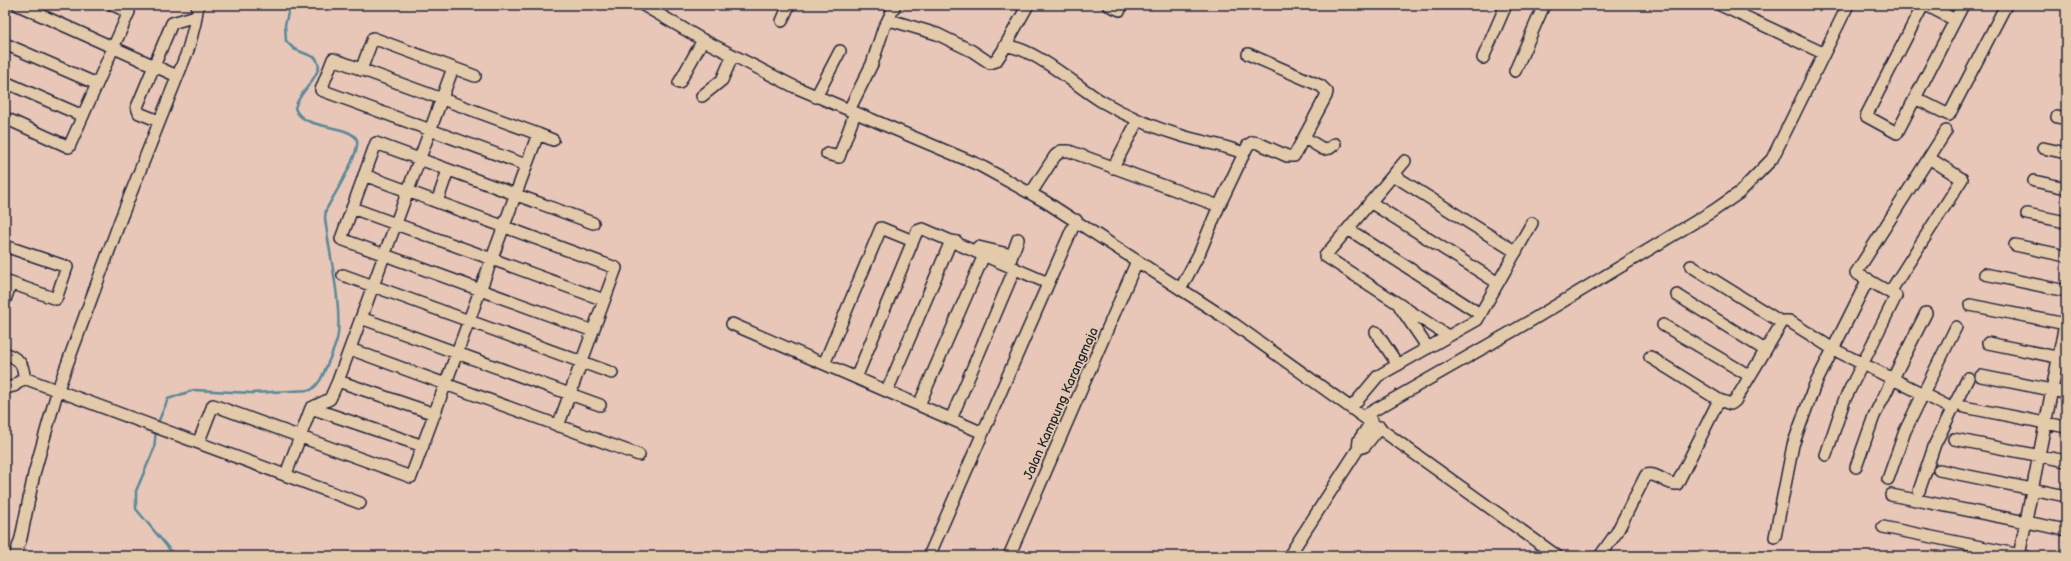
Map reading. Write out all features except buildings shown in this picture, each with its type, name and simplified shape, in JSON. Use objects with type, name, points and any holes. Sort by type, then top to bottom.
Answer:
[{"type":"street","points":[[18,5],[177,76]]},
{"type":"street","points":[[5,118],[69,147],[130,9],[113,5]]},
{"type":"street","points":[[643,5],[703,40],[816,97],[979,165],[1032,193],[1181,288],[1372,422],[1557,556]]},
{"type":"street","points":[[782,21],[789,5]]},
{"type":"street","points":[[827,154],[839,157],[852,112],[872,64],[881,34],[895,5]]},
{"type":"street","points":[[887,22],[900,22],[930,31],[966,48],[990,63],[996,61],[1028,5]]},
{"type":"street","points":[[1108,5],[1120,10]]},
{"type":"street","points":[[1483,58],[1506,5]]},
{"type":"street","points":[[1515,71],[1544,5]]},
{"type":"street","points":[[1720,5],[1824,53]]},
{"type":"street","points":[[1289,556],[1358,449],[1359,440],[1372,422],[1532,320],[1713,211],[1739,193],[1772,159],[1848,5]]},
{"type":"street","points":[[1955,20],[1924,5],[1866,116],[1897,133],[1963,5]]},
{"type":"street","points":[[1915,98],[1949,115],[2006,5]]},
{"type":"street","points":[[159,121],[139,113],[136,110],[172,23],[197,11]]},
{"type":"street","points":[[15,556],[21,538],[34,474],[58,389],[118,225],[188,50],[197,11]]},
{"type":"street","points":[[361,70],[373,38],[475,76]]},
{"type":"street","points":[[679,83],[703,40]]},
{"type":"street","points":[[5,44],[97,84]]},
{"type":"street","points":[[1004,48],[1012,47],[1033,56],[1069,78],[1100,100],[1138,120],[1178,135],[1214,143],[1243,153]]},
{"type":"street","points":[[816,97],[840,51]]},
{"type":"street","points":[[1181,288],[1199,254],[1243,153],[1251,143],[1255,142],[1292,157],[1296,154],[1305,138],[1327,92],[1321,86],[1248,54]]},
{"type":"street","points":[[702,96],[722,80],[733,55]]},
{"type":"street","points":[[526,165],[321,90],[333,59],[553,140]]},
{"type":"street","points":[[286,474],[311,408],[330,399],[338,381],[453,68]]},
{"type":"street","points":[[5,82],[83,116]]},
{"type":"street","points":[[1113,168],[1138,120]]},
{"type":"street","points":[[1826,455],[1844,401],[1896,296],[1856,272],[1946,131]]},
{"type":"street","points":[[199,442],[213,404],[411,478],[538,134]]},
{"type":"street","points":[[1305,138],[1323,149],[1330,148],[1335,144]]},
{"type":"street","points":[[593,223],[376,143],[341,239],[593,331]]},
{"type":"street","points":[[2043,148],[2066,153]]},
{"type":"street","points":[[1032,193],[1055,156],[1061,151],[1075,152],[1113,168],[1219,206]]},
{"type":"street","points":[[1890,292],[1962,179],[1929,158]]},
{"type":"street","points":[[1405,161],[1325,256],[1448,336]]},
{"type":"street","points":[[437,202],[448,170]]},
{"type":"street","points":[[364,175],[616,268],[558,426]]},
{"type":"street","points":[[1393,175],[1516,252]]},
{"type":"street","points":[[2034,181],[2066,188]]},
{"type":"street","points":[[1370,202],[1498,283]]},
{"type":"street","points":[[352,208],[604,300]]},
{"type":"street","points":[[2027,214],[2066,222]]},
{"type":"street","points":[[929,556],[1076,220]]},
{"type":"street","points":[[1351,408],[1378,376],[1477,320],[1532,223]]},
{"type":"street","points":[[824,364],[882,228],[913,241]]},
{"type":"street","points":[[856,378],[917,231],[923,229],[1048,283]]},
{"type":"street","points":[[1348,229],[1480,314]]},
{"type":"street","points":[[950,419],[1011,267],[1012,255],[1018,239]]},
{"type":"street","points":[[951,241],[1012,255]]},
{"type":"street","points":[[887,391],[951,241]]},
{"type":"street","points":[[2015,245],[2066,256]]},
{"type":"street","points":[[5,246],[67,267],[56,299],[8,282],[5,300]]},
{"type":"street","points":[[919,405],[984,255]]},
{"type":"street","name":"Jalan Kampung Karangmaja","points":[[1009,556],[1137,261]]},
{"type":"street","points":[[1691,266],[1781,322],[1788,321],[1862,365],[1953,409]]},
{"type":"street","points":[[1985,274],[2066,291]]},
{"type":"street","points":[[343,275],[612,373]]},
{"type":"street","points":[[1775,537],[1793,445],[1814,387],[1868,279]]},
{"type":"street","points":[[1677,295],[1765,350]]},
{"type":"street","points":[[1397,303],[1428,348]]},
{"type":"street","points":[[1883,527],[2021,556],[2045,423],[2052,391],[2062,358],[2066,323],[1970,305]]},
{"type":"street","points":[[1856,467],[1874,416],[1926,313]]},
{"type":"street","points":[[361,318],[600,405]]},
{"type":"street","points":[[1650,357],[1719,400],[1731,404],[1735,401],[1781,322]]},
{"type":"street","points":[[732,324],[983,433]]},
{"type":"street","points":[[1663,325],[1750,376]]},
{"type":"street","points":[[1888,479],[1905,430],[1956,327]]},
{"type":"street","points":[[1376,332],[1398,365]]},
{"type":"street","points":[[1988,343],[2062,358]]},
{"type":"street","points":[[350,349],[639,455]]},
{"type":"street","points":[[5,353],[21,362],[31,380]]},
{"type":"street","points":[[1981,376],[2066,394]]},
{"type":"street","points":[[1919,491],[1935,444],[1968,378]]},
{"type":"street","points":[[5,388],[31,380],[158,426],[360,503]]},
{"type":"street","points":[[338,381],[435,414]]},
{"type":"street","points":[[1600,556],[1617,532],[1646,475],[1653,474],[1673,484],[1677,484],[1719,400]]},
{"type":"street","points":[[1964,407],[2066,428]]},
{"type":"street","points":[[311,408],[423,446]]},
{"type":"street","points":[[1954,438],[2066,461]]},
{"type":"street","points":[[1939,470],[2066,496]]},
{"type":"street","points":[[1892,495],[2066,530]]},
{"type":"waterway","points":[[157,425],[168,399],[194,390],[251,393],[311,390],[321,379],[334,350],[338,334],[338,306],[325,218],[326,210],[352,162],[356,152],[357,143],[356,138],[350,133],[306,120],[299,115],[295,108],[300,97],[315,77],[319,66],[316,58],[294,49],[286,41],[285,25],[290,5]]},
{"type":"waterway","points":[[156,430],[154,449],[136,491],[136,509],[175,556]]}]
